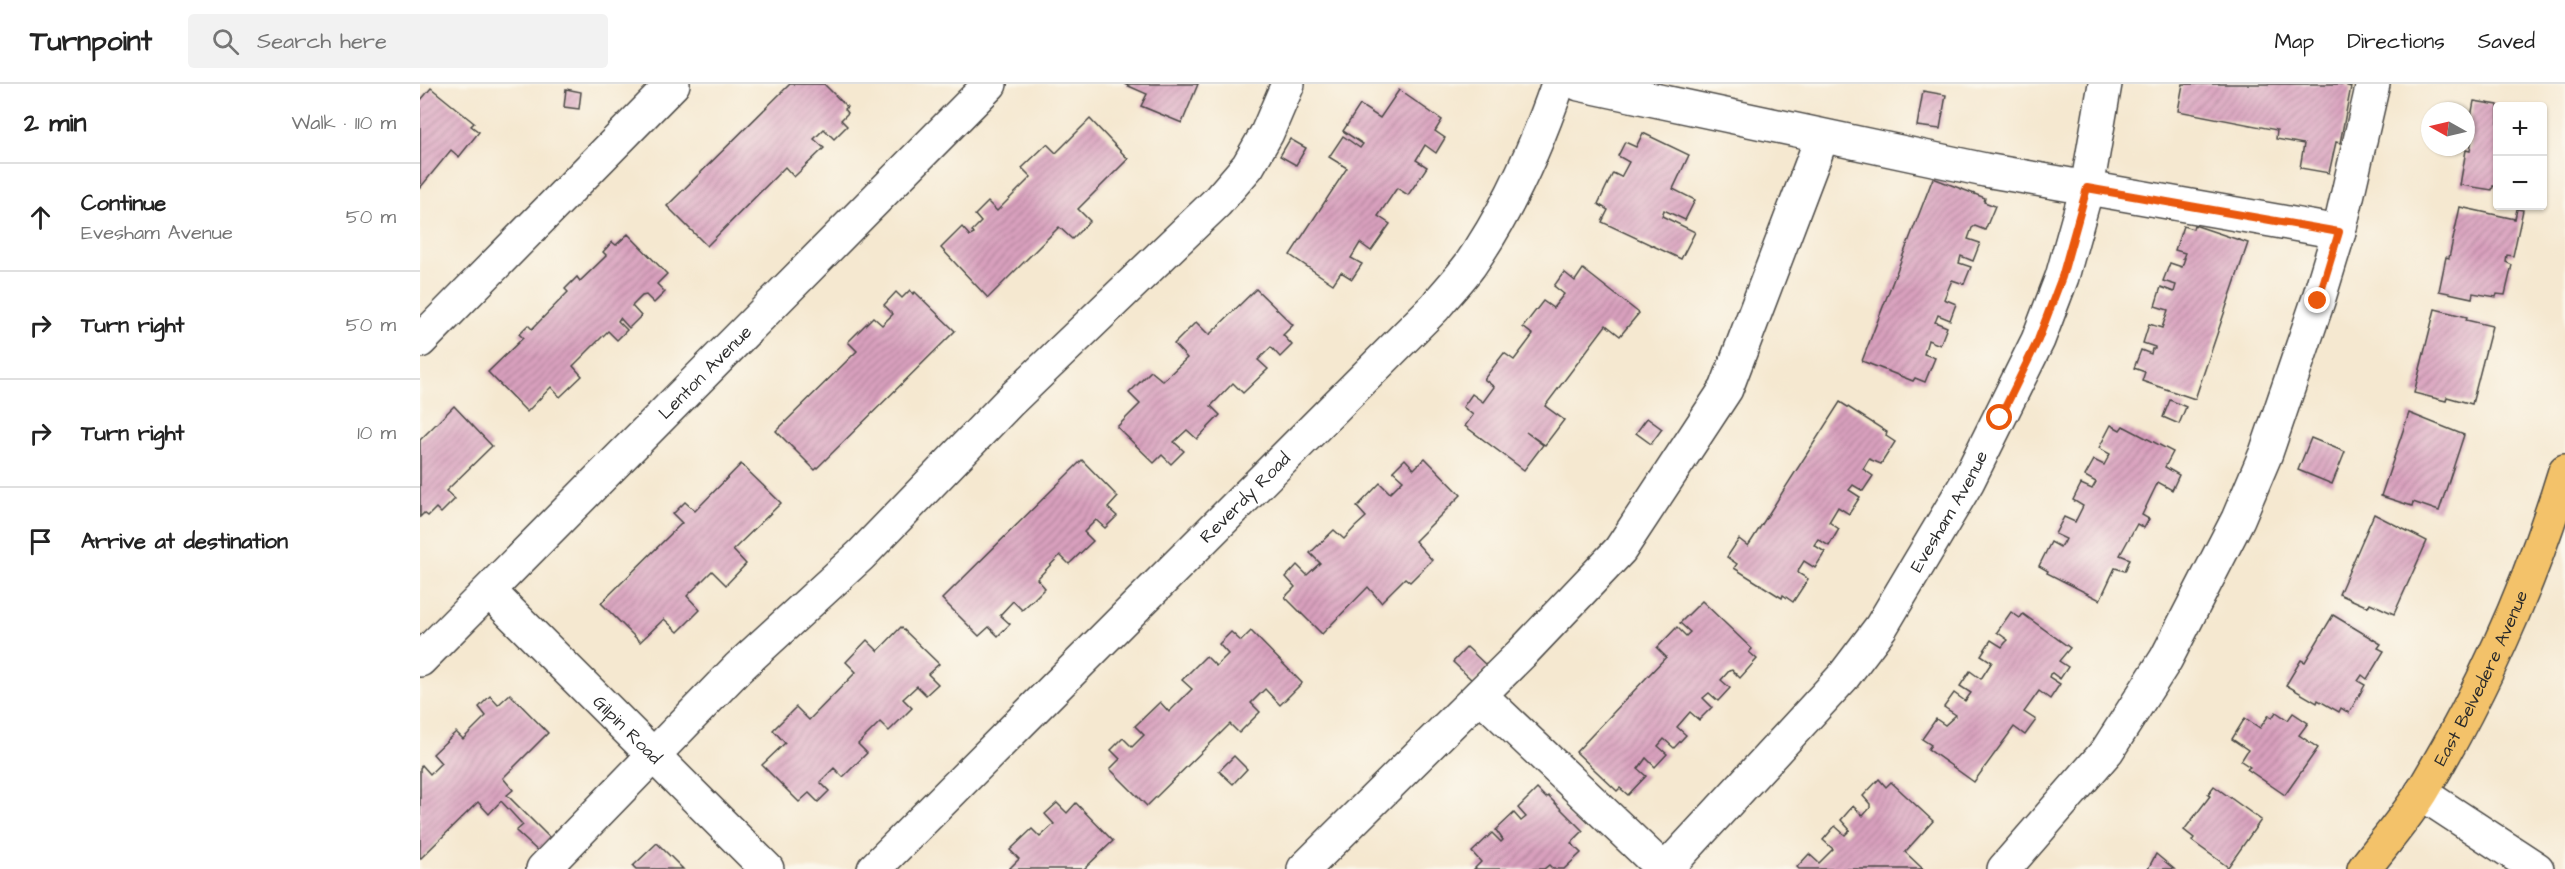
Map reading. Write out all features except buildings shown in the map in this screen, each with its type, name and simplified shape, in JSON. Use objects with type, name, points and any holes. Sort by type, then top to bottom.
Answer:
[{"type":"main road","name":"East Belvedere Avenue","points":[[2364,869],[2421,793],[2459,722],[2522,594],[2565,471]]},
{"type":"street","points":[[420,341],[673,84]]},
{"type":"street","name":"Lenton Avenue","points":[[420,660],[990,84]]},
{"type":"street","points":[[543,869],[738,668],[861,555],[1010,401],[1217,202],[1248,166],[1267,133],[1288,84]]},
{"type":"street","name":"Reverdy Road","points":[[874,869],[1435,307],[1469,266],[1500,218],[1523,174],[1558,84]]},
{"type":"street","points":[[1579,84],[1822,137],[2087,188],[2339,232]]},
{"type":"street","name":"Evesham Avenue","points":[[1664,869],[1843,677],[1881,627],[1968,481],[2038,340],[2062,277],[2087,188],[2104,84]]},
{"type":"street","points":[[2004,869],[2107,751],[2166,659],[2238,519],[2266,453],[2339,232],[2373,84]]},
{"type":"street","points":[[1304,869],[1480,695],[1620,550],[1726,389],[1822,137]]},
{"type":"street","name":"Gilpin Road","points":[[489,591],[655,754],[767,869]]},
{"type":"street","points":[[1480,695],[1664,869]]},
{"type":"street","points":[[2421,793],[2537,869]]},
{"type":"route","points":[[2000,418],[2038,340],[2062,277],[2087,188],[2339,232],[2318,301]]}]
